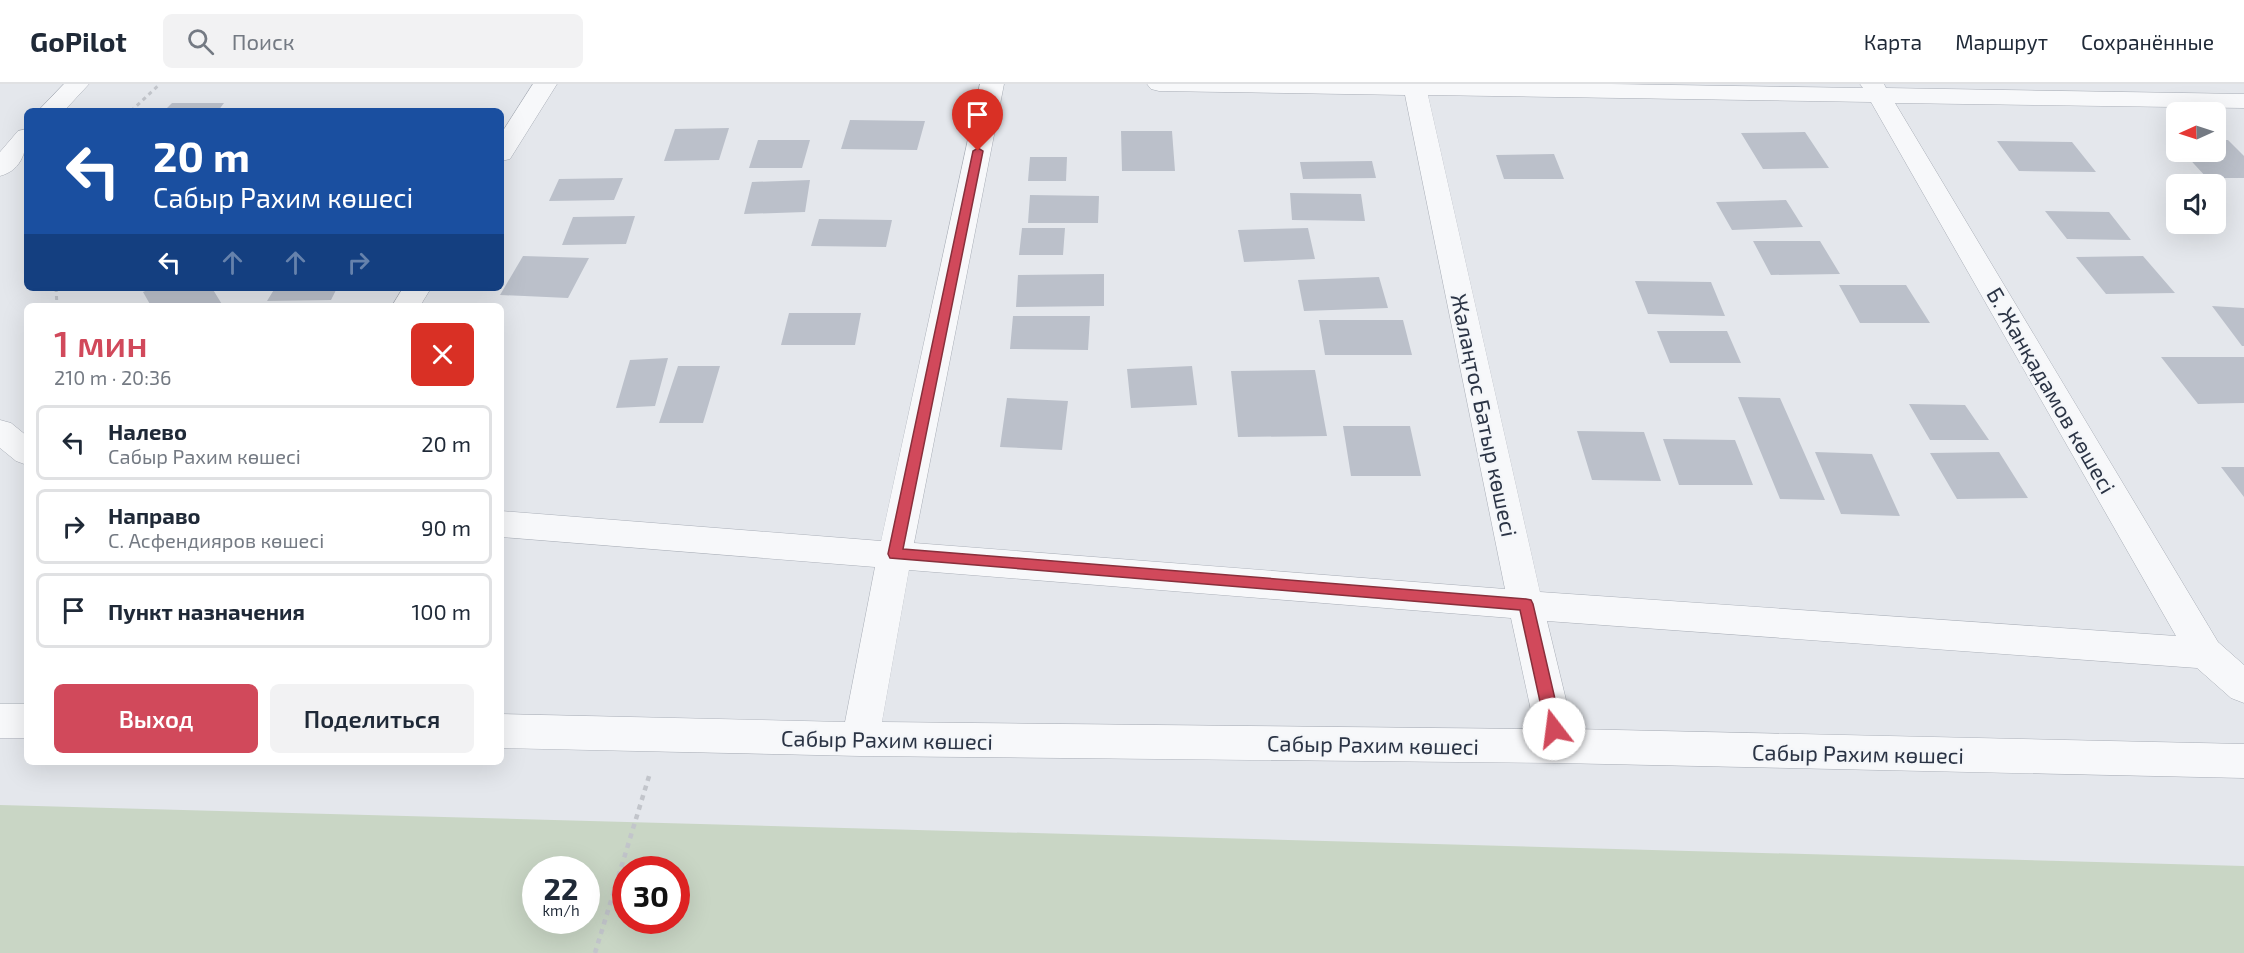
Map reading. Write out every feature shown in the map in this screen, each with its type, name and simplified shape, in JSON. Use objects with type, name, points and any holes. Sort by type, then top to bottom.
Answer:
[{"type":"street","points":[[53,108],[77,84]]},
{"type":"street","points":[[504,149],[545,84]]},
{"type":"street","points":[[860,739],[895,554],[992,84]]},
{"type":"street","points":[[1159,84],[1875,89],[2244,101]]},
{"type":"street","name":"Жалаңтос Батыр көшесі","points":[[1414,86],[1558,746]]},
{"type":"street","name":"Б. Жанқадамов көшесі","points":[[1875,89],[2205,652],[2244,687]]},
{"type":"street","points":[[0,168],[24,140]]},
{"type":"street","points":[[0,431],[24,451]]},
{"type":"street","points":[[504,524],[1526,604],[2205,652]]},
{"type":"street","points":[[0,721],[24,721]]},
{"type":"street","name":"Сабыр Рахим көшесі","points":[[504,730],[860,739],[1558,746],[2244,761]]},
{"type":"path","points":[[134,108],[160,84]]},
{"type":"path","points":[[595,953],[662,734]]},
{"type":"green space","points":[[0,805],[2244,866],[2244,953],[0,953]]},
{"type":"building","points":[[172,103],[224,103],[220,108],[167,108]]},
{"type":"building","points":[[850,120],[925,121],[917,150],[841,149]]},
{"type":"building","points":[[729,128],[719,160],[664,161],[675,129]]},
{"type":"building","points":[[1121,131],[1172,131],[1175,171],[1122,171]]},
{"type":"building","points":[[1805,132],[1829,168],[1763,169],[1741,133]]},
{"type":"building","points":[[758,140],[810,140],[802,168],[749,168]]},
{"type":"building","points":[[2226,140],[2244,156],[2244,178],[2226,178],[2226,174],[2203,174],[2192,162],[2226,162]]},
{"type":"building","points":[[1997,141],[2072,142],[2096,172],[2019,171]]},
{"type":"building","points":[[1554,154],[1564,179],[1504,179],[1496,155]]},
{"type":"building","points":[[1030,157],[1067,157],[1066,181],[1028,181]]},
{"type":"building","points":[[1372,161],[1376,178],[1303,179],[1300,162]]},
{"type":"building","points":[[623,178],[614,200],[549,201],[559,179]]},
{"type":"building","points":[[810,180],[805,212],[744,214],[752,182]]},
{"type":"building","points":[[1290,193],[1361,194],[1365,221],[1292,220]]},
{"type":"building","points":[[1030,195],[1099,196],[1098,223],[1028,223]]},
{"type":"building","points":[[1786,200],[1803,227],[1732,230],[1716,202]]},
{"type":"building","points":[[2045,211],[2109,212],[2131,240],[2067,239]]},
{"type":"building","points":[[635,216],[626,244],[562,245],[573,217]]},
{"type":"building","points":[[819,219],[892,220],[886,247],[811,246]]},
{"type":"building","points":[[1022,228],[1065,228],[1063,255],[1019,255]]},
{"type":"building","points":[[1308,228],[1315,259],[1244,262],[1238,230]]},
{"type":"building","points":[[1753,241],[1820,241],[1840,274],[1771,275]]},
{"type":"building","points":[[523,256],[589,258],[568,298],[500,295]]},
{"type":"building","points":[[2143,256],[2175,293],[2106,294],[2076,257]]},
{"type":"building","points":[[1104,274],[1104,306],[1016,307],[1018,275]]},
{"type":"building","points":[[1379,277],[1388,308],[1304,311],[1298,280]]},
{"type":"building","points":[[1635,281],[1711,282],[1725,316],[1648,314]]},
{"type":"building","points":[[1839,285],[1906,285],[1930,323],[1860,323]]},
{"type":"building","points":[[214,291],[221,303],[149,303],[143,292]]},
{"type":"building","points":[[273,291],[336,291],[331,300],[267,301]]},
{"type":"building","points":[[2212,306],[2244,308],[2244,346],[2242,346]]},
{"type":"building","points":[[789,313],[861,313],[855,345],[781,345]]},
{"type":"building","points":[[1013,316],[1090,316],[1088,350],[1010,349]]},
{"type":"building","points":[[1319,320],[1403,320],[1412,355],[1325,355]]},
{"type":"building","points":[[1657,331],[1727,331],[1741,363],[1670,363]]},
{"type":"building","points":[[2161,357],[2244,357],[2244,403],[2198,404]]},
{"type":"building","points":[[668,358],[655,406],[616,408],[630,360]]},
{"type":"building","points":[[678,366],[720,366],[703,423],[659,423]]},
{"type":"building","points":[[1192,366],[1197,405],[1131,408],[1127,369]]},
{"type":"building","points":[[1315,370],[1327,436],[1238,437],[1231,371]]},
{"type":"building","points":[[1738,397],[1780,398],[1825,500],[1780,499]]},
{"type":"building","points":[[1007,398],[1068,401],[1062,450],[1000,447]]},
{"type":"building","points":[[1909,404],[1965,405],[1989,440],[1930,440]]},
{"type":"building","points":[[1343,426],[1410,426],[1421,476],[1351,476]]},
{"type":"building","points":[[1577,431],[1644,432],[1661,481],[1592,480]]},
{"type":"building","points":[[1663,439],[1735,440],[1753,485],[1679,485]]},
{"type":"building","points":[[1815,452],[1872,454],[1900,516],[1841,514]]},
{"type":"building","points":[[1999,452],[2028,498],[1957,499],[1930,453]]},
{"type":"building","points":[[2221,467],[2244,467],[2244,497]]},
{"type":"route","points":[[978,151],[895,554],[1526,604],[1554,729]]}]
